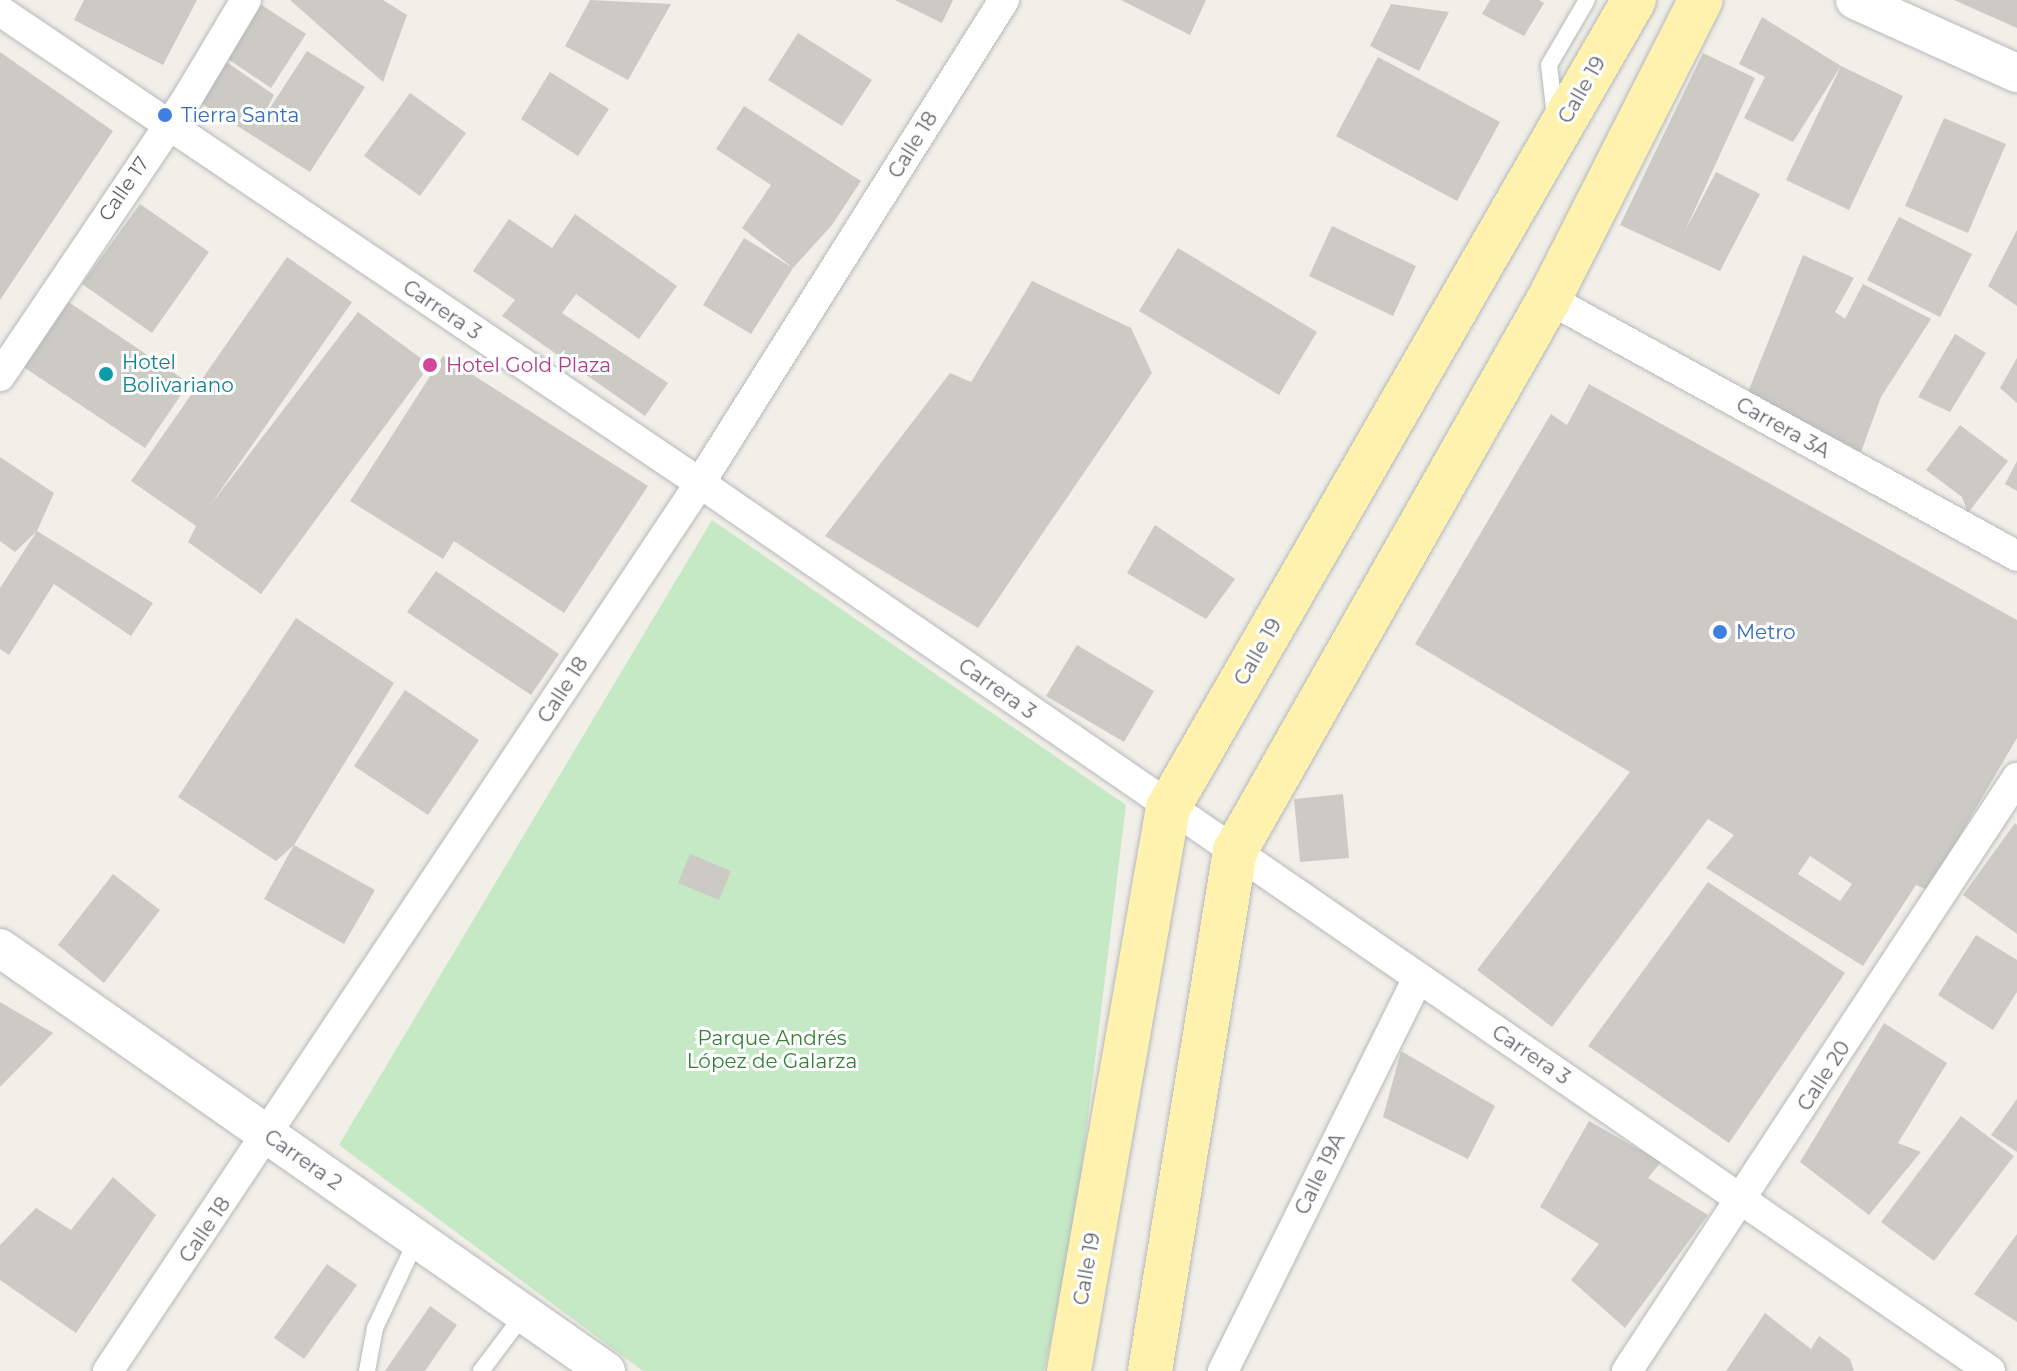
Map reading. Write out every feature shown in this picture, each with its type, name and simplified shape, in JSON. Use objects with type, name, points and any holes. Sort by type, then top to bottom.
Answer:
[{"type":"main road","name":"Calle 19","points":[[1069,1371],[1168,808],[1634,0]]},
{"type":"main road","points":[[1150,1371],[1235,851],[1549,299],[1701,0]]},
{"type":"street","name":"Calle 17","points":[[0,376],[246,0]]},
{"type":"street","name":"Calle 18","points":[[108,1371],[269,1136],[700,483],[1004,0]]},
{"type":"street","points":[[1855,0],[2017,73]]},
{"type":"street","name":"Carrera 3","points":[[0,11],[700,483],[1990,1371]]},
{"type":"street","name":"Carrera 3A","points":[[1549,299],[2017,556]]},
{"type":"street","name":"Calle 20","points":[[1627,1371],[1744,1201],[2017,778]]},
{"type":"street","name":"Carrera 2","points":[[0,948],[606,1371]]},
{"type":"street","name":"Calle 19A","points":[[1223,1371],[1418,978]]},
{"type":"lane","points":[[1557,133],[1549,65],[1587,0]]},
{"type":"lane","points":[[367,1371],[375,1328],[417,1239]]},
{"type":"lane","points":[[481,1371],[524,1314]]},
{"type":"green space","name":"Parque Andrés López de Galarza","points":[[712,520],[1126,805],[1075,1225],[1044,1371],[643,1371],[339,1145]]},
{"type":"building","points":[[84,0],[197,0],[163,65],[74,20]]},
{"type":"building","points":[[290,0],[383,0],[407,15],[383,82]]},
{"type":"building","points":[[590,0],[671,4],[628,80],[565,46]]},
{"type":"building","points":[[895,0],[953,0],[942,23]]},
{"type":"building","points":[[1121,0],[1206,0],[1190,35]]},
{"type":"building","points":[[1490,0],[1539,0],[1544,3],[1524,36],[1482,14]]},
{"type":"building","points":[[1954,0],[2017,0],[2017,28]]},
{"type":"building","points":[[260,4],[306,34],[271,88],[225,57]]},
{"type":"building","points":[[1391,4],[1449,12],[1419,71],[1370,46]]},
{"type":"building","points":[[1762,17],[1841,66],[1793,142],[1744,118],[1765,77],[1739,64]]},
{"type":"building","points":[[798,33],[872,80],[842,126],[768,80]]},
{"type":"building","points":[[307,51],[365,87],[310,172],[193,98],[218,56],[274,95],[255,131]]},
{"type":"building","points":[[0,52],[113,131],[0,300]]},
{"type":"building","points":[[1703,53],[1755,78],[1684,233],[1716,172],[1760,194],[1720,271],[1620,225]]},
{"type":"building","points":[[1378,57],[1500,122],[1457,201],[1336,136]]},
{"type":"building","points":[[1841,66],[1903,96],[1849,210],[1786,180]]},
{"type":"building","points":[[550,72],[609,109],[578,156],[521,119]]},
{"type":"building","points":[[410,93],[466,133],[420,196],[364,156]]},
{"type":"building","points":[[744,106],[861,181],[832,225],[793,268],[742,228],[771,185],[716,149]]},
{"type":"building","points":[[1944,118],[2006,144],[1968,233],[1905,206]]},
{"type":"building","points":[[140,204],[209,252],[152,333],[82,284]]},
{"type":"building","points":[[575,214],[677,286],[639,339],[576,294],[562,313],[668,383],[645,416],[502,316],[515,300],[473,271],[509,219],[552,248]]},
{"type":"building","points":[[1899,217],[1972,254],[1940,317],[1867,280]]},
{"type":"building","points":[[1332,226],[1416,266],[1393,316],[1309,276]]},
{"type":"building","points":[[2017,230],[2017,306],[1988,286]]},
{"type":"building","points":[[744,238],[793,268],[751,334],[703,305]]},
{"type":"building","points":[[1178,248],[1317,332],[1279,395],[1139,311]]},
{"type":"building","points":[[1803,255],[1854,278],[1835,312],[1845,319],[1863,284],[1931,319],[1881,397],[1861,452],[1748,392]]},
{"type":"building","points":[[287,257],[352,302],[209,507],[358,312],[430,365],[261,594],[188,542],[196,526],[131,481]]},
{"type":"building","points":[[1032,281],[1131,328],[1152,373],[978,628],[825,536],[950,373],[971,382]]},
{"type":"building","name":"Hotel Bolivariano","points":[[67,301],[189,383],[145,448],[22,366]]},
{"type":"building","points":[[1955,334],[1986,353],[1950,412],[1918,397]]},
{"type":"building","points":[[443,356],[648,486],[564,613],[454,541],[443,559],[350,501]]},
{"type":"building","points":[[2017,358],[2017,403],[2000,388]]},
{"type":"building","name":"Metro","points":[[1589,384],[2017,620],[2017,738],[1928,890],[1916,885],[1863,966],[1706,868],[1734,835],[1708,819],[1552,1027],[1477,970],[1630,772],[1415,644],[1551,414],[1567,425]],"holes":[[[1810,856],[1852,884],[1840,901],[1798,874]]]},
{"type":"building","points":[[1960,425],[2008,461],[1968,513],[1962,497],[1926,470]]},
{"type":"building","points":[[0,457],[54,493],[37,531],[15,552],[0,541]]},
{"type":"building","points":[[2017,461],[2017,491],[2005,484]]},
{"type":"building","points":[[1155,525],[1235,579],[1206,619],[1127,573]]},
{"type":"building","points":[[37,531],[153,603],[131,636],[54,584],[9,655],[0,649],[0,588]]},
{"type":"building","points":[[436,571],[559,654],[531,695],[407,612]]},
{"type":"building","points":[[296,618],[394,683],[294,845],[276,861],[178,797]]},
{"type":"building","points":[[1077,645],[1154,691],[1124,742],[1046,696]]},
{"type":"building","points":[[405,690],[479,740],[428,815],[354,766]]},
{"type":"building","points":[[1343,794],[1349,858],[1300,862],[1294,799]]},
{"type":"building","points":[[2015,823],[2017,825],[2017,934],[1963,895]]},
{"type":"building","points":[[294,845],[375,890],[344,944],[264,899]]},
{"type":"building","points":[[690,854],[731,871],[719,900],[678,883]]},
{"type":"building","points":[[113,874],[160,910],[104,983],[58,945]]},
{"type":"building","points":[[1708,882],[1845,973],[1729,1143],[1588,1046]]},
{"type":"building","points":[[1976,935],[2017,960],[2017,992],[1993,1030],[1938,995]]},
{"type":"building","points":[[0,1002],[53,1033],[0,1087]]},
{"type":"building","points":[[1884,1023],[1947,1063],[1898,1143],[1921,1152],[1869,1215],[1800,1162]]},
{"type":"building","points":[[1401,1051],[1495,1106],[1468,1159],[1383,1117]]},
{"type":"building","points":[[2017,1099],[2017,1152],[1991,1135]]},
{"type":"building","points":[[1961,1116],[2014,1156],[1934,1261],[1881,1222]]},
{"type":"building","points":[[1589,1121],[1661,1162],[1648,1178],[1708,1215],[1625,1328],[1571,1280],[1599,1244],[1540,1207]]},
{"type":"building","points":[[113,1177],[156,1215],[76,1333],[0,1280],[0,1245],[36,1208],[71,1230]]},
{"type":"building","points":[[2017,1234],[2017,1322],[1974,1294]]},
{"type":"building","points":[[327,1264],[357,1285],[304,1359],[274,1338]]},
{"type":"building","points":[[430,1306],[457,1325],[425,1371],[385,1371]]},
{"type":"building","points":[[1765,1313],[1811,1349],[1819,1336],[1850,1359],[1854,1371],[1726,1371]]},
{"type":"place","name":"Tierra Santa","points":[[165,115]]},
{"type":"place","name":"Hotel Gold Plaza","points":[[430,365]]},
{"type":"place","name":"Hotel Bolivariano","points":[[106,374]]},
{"type":"place","name":"Metro","points":[[1720,632]]}]
